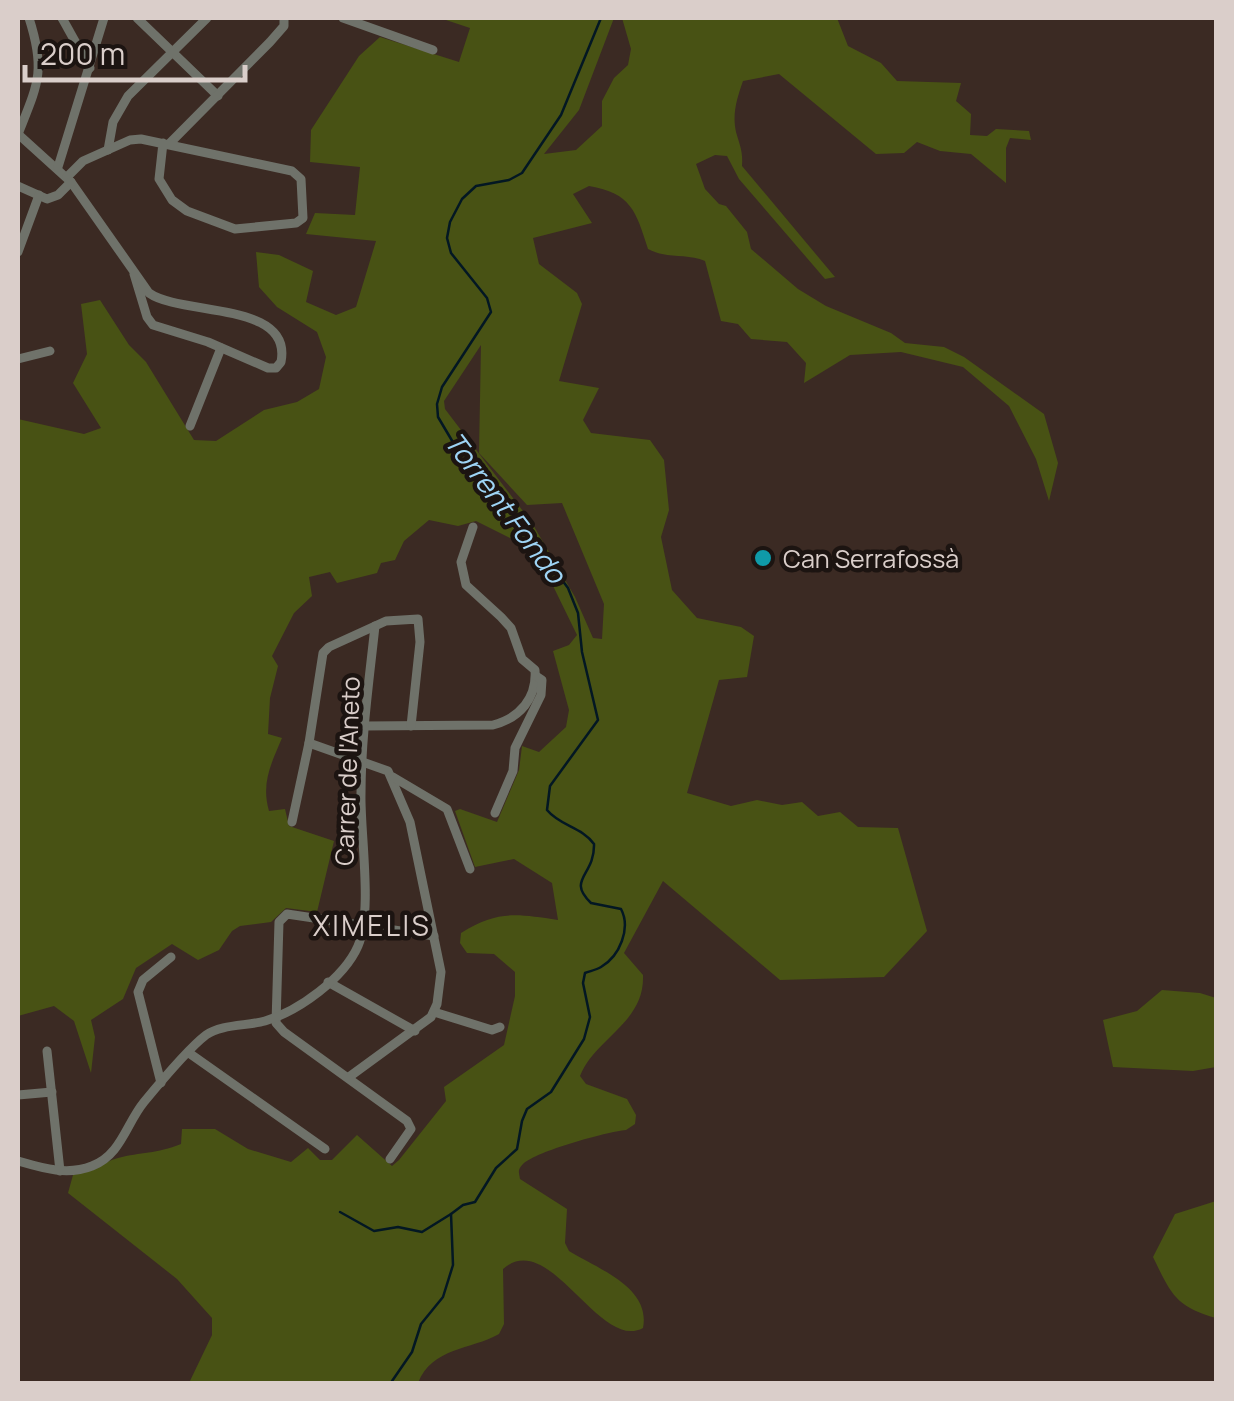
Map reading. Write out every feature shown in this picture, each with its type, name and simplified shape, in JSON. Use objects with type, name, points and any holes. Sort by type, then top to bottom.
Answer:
[{"type":"street","points":[[29,18],[40,64],[18,134],[69,179],[149,293],[167,304],[242,316],[265,325],[277,334],[283,354],[276,368],[153,325],[134,274]]},
{"type":"street","points":[[62,18],[90,68]]},
{"type":"street","points":[[58,167],[104,18]]},
{"type":"street","points":[[137,18],[218,96]]},
{"type":"street","points":[[108,150],[113,122],[121,107],[205,18]]},
{"type":"street","points":[[18,186],[52,198],[83,161],[130,140],[166,143],[292,172],[303,189],[303,218],[296,223],[235,229],[187,212],[172,200],[159,179],[166,143],[277,34],[284,26],[284,18]]},
{"type":"street","points":[[342,18],[433,50]]},
{"type":"street","points":[[18,252],[39,195]]},
{"type":"street","points":[[190,426],[221,348]]},
{"type":"street","points":[[18,359],[50,351]]},
{"type":"street","points":[[364,726],[493,725],[506,722],[521,711],[534,692],[535,670],[522,659],[510,628],[466,584],[461,562],[473,527]]},
{"type":"street","points":[[292,822],[323,654],[329,647],[386,621],[418,618],[420,642],[411,726]]},
{"type":"street","name":"Carrer de l'Aneto","points":[[60,1171],[95,1166],[112,1153],[142,1104],[207,1034],[275,1017],[313,995],[358,947],[364,924],[362,760],[374,626]]},
{"type":"street","points":[[494,812],[513,771],[514,748],[541,695],[542,680],[536,676]]},
{"type":"street","points":[[309,743],[362,760],[447,809],[470,870]]},
{"type":"street","points":[[349,1077],[415,1031],[434,1012],[442,972],[410,822],[390,774]]},
{"type":"street","points":[[390,1159],[411,1130],[407,1121],[284,1032],[275,1017],[279,922],[287,914],[434,936]]},
{"type":"street","points":[[161,1083],[138,992],[143,980],[170,957]]},
{"type":"street","points":[[328,982],[415,1031]]},
{"type":"street","points":[[434,1012],[492,1030],[500,1027]]},
{"type":"street","points":[[18,1162],[60,1171],[47,1051]]},
{"type":"street","points":[[189,1053],[325,1149]]},
{"type":"street","points":[[18,1096],[52,1092]]},
{"type":"green space","points":[[440,18],[614,18],[579,110],[544,154],[576,150],[602,126],[602,101],[614,78],[628,65],[631,49],[622,18],[837,18],[848,46],[881,63],[897,81],[961,83],[956,101],[971,114],[970,135],[987,136],[996,129],[1029,131],[1031,140],[1010,138],[1006,148],[1006,183],[971,154],[940,151],[917,142],[904,153],[876,154],[779,74],[743,81],[735,119],[742,166],[835,277],[825,279],[739,179],[727,156],[715,155],[696,164],[705,189],[726,206],[747,232],[751,249],[798,289],[905,343],[944,347],[964,357],[1044,414],[1058,463],[1049,501],[1036,459],[1009,406],[963,367],[901,352],[850,355],[804,383],[806,363],[787,342],[751,339],[738,324],[721,321],[705,261],[648,249],[635,214],[614,193],[589,186],[573,194],[592,223],[533,238],[539,264],[577,293],[582,304],[559,381],[599,388],[583,420],[591,433],[650,440],[664,460],[669,510],[661,537],[672,590],[697,618],[741,627],[754,636],[747,677],[719,680],[687,793],[731,806],[757,800],[782,805],[802,802],[818,816],[840,812],[858,827],[898,828],[927,931],[884,977],[780,980],[663,881],[624,953],[643,975],[642,992],[628,1018],[587,1062],[580,1076],[586,1084],[627,1099],[636,1115],[635,1124],[626,1130],[542,1153],[523,1164],[519,1171],[520,1179],[567,1209],[565,1243],[569,1251],[631,1290],[639,1301],[643,1328],[626,1331],[609,1323],[539,1264],[521,1261],[503,1269],[504,1324],[499,1334],[442,1356],[424,1371],[418,1383],[189,1383],[212,1335],[212,1318],[177,1279],[68,1193],[73,1175],[118,1158],[181,1144],[182,1129],[215,1129],[248,1149],[291,1162],[308,1148],[320,1160],[332,1160],[357,1135],[392,1166],[399,1160],[446,1101],[444,1087],[504,1045],[515,996],[515,972],[494,954],[467,953],[460,943],[461,933],[497,917],[558,920],[552,883],[514,859],[475,867],[455,811],[460,809],[497,822],[519,770],[522,746],[539,752],[566,727],[569,710],[553,651],[569,645],[577,635],[536,551],[476,521],[458,526],[429,520],[404,541],[395,560],[381,563],[377,573],[337,583],[330,572],[309,577],[312,596],[294,613],[272,656],[278,666],[270,698],[268,734],[282,738],[266,791],[269,811],[285,809],[289,826],[334,841],[317,912],[286,908],[271,922],[240,926],[219,950],[198,960],[172,944],[136,968],[123,999],[91,1020],[95,1037],[91,1073],[74,1021],[54,1006],[18,1016],[18,419],[84,434],[101,428],[73,383],[87,354],[81,304],[100,300],[129,345],[146,362],[194,440],[216,441],[264,410],[297,402],[319,389],[326,357],[317,332],[277,307],[259,287],[256,252],[279,255],[313,271],[306,302],[336,315],[356,307],[376,241],[306,234],[315,213],[355,215],[360,167],[310,162],[311,130],[359,56],[380,37],[459,62],[470,28]],"holes":[[[481,345],[479,453],[527,505],[562,503],[604,604],[602,639],[593,638],[575,597],[532,523],[445,409],[444,401]]]},
{"type":"green space","points":[[1162,990],[1216,998],[1216,1067],[1193,1071],[1113,1067],[1103,1020],[1137,1011]]},
{"type":"green space","points":[[1216,1201],[1216,1318],[1183,1304],[1153,1257],[1175,1214]]},
{"type":"waterway","name":"Torrent Fondo","points":[[390,1384],[412,1352],[421,1324],[443,1297],[453,1265],[451,1214],[475,1202],[496,1168],[517,1149],[527,1109],[551,1092],[584,1039],[590,1017],[583,983],[585,973],[608,962],[624,933],[621,909],[591,903],[581,888],[594,844],[547,810],[550,786],[598,720],[582,652],[578,613],[568,588],[485,476],[454,444],[438,417],[437,404],[442,387],[491,312],[487,298],[451,253],[447,238],[450,222],[462,199],[476,186],[509,180],[522,173],[561,115],[601,18]]},
{"type":"waterway","points":[[340,1212],[374,1231],[398,1227],[422,1232],[451,1214]]},
{"type":"place","name":"Can Serrafossà","points":[[763,558]]},
{"type":"district","name":"XIMELIS","points":[[372,925]]}]
